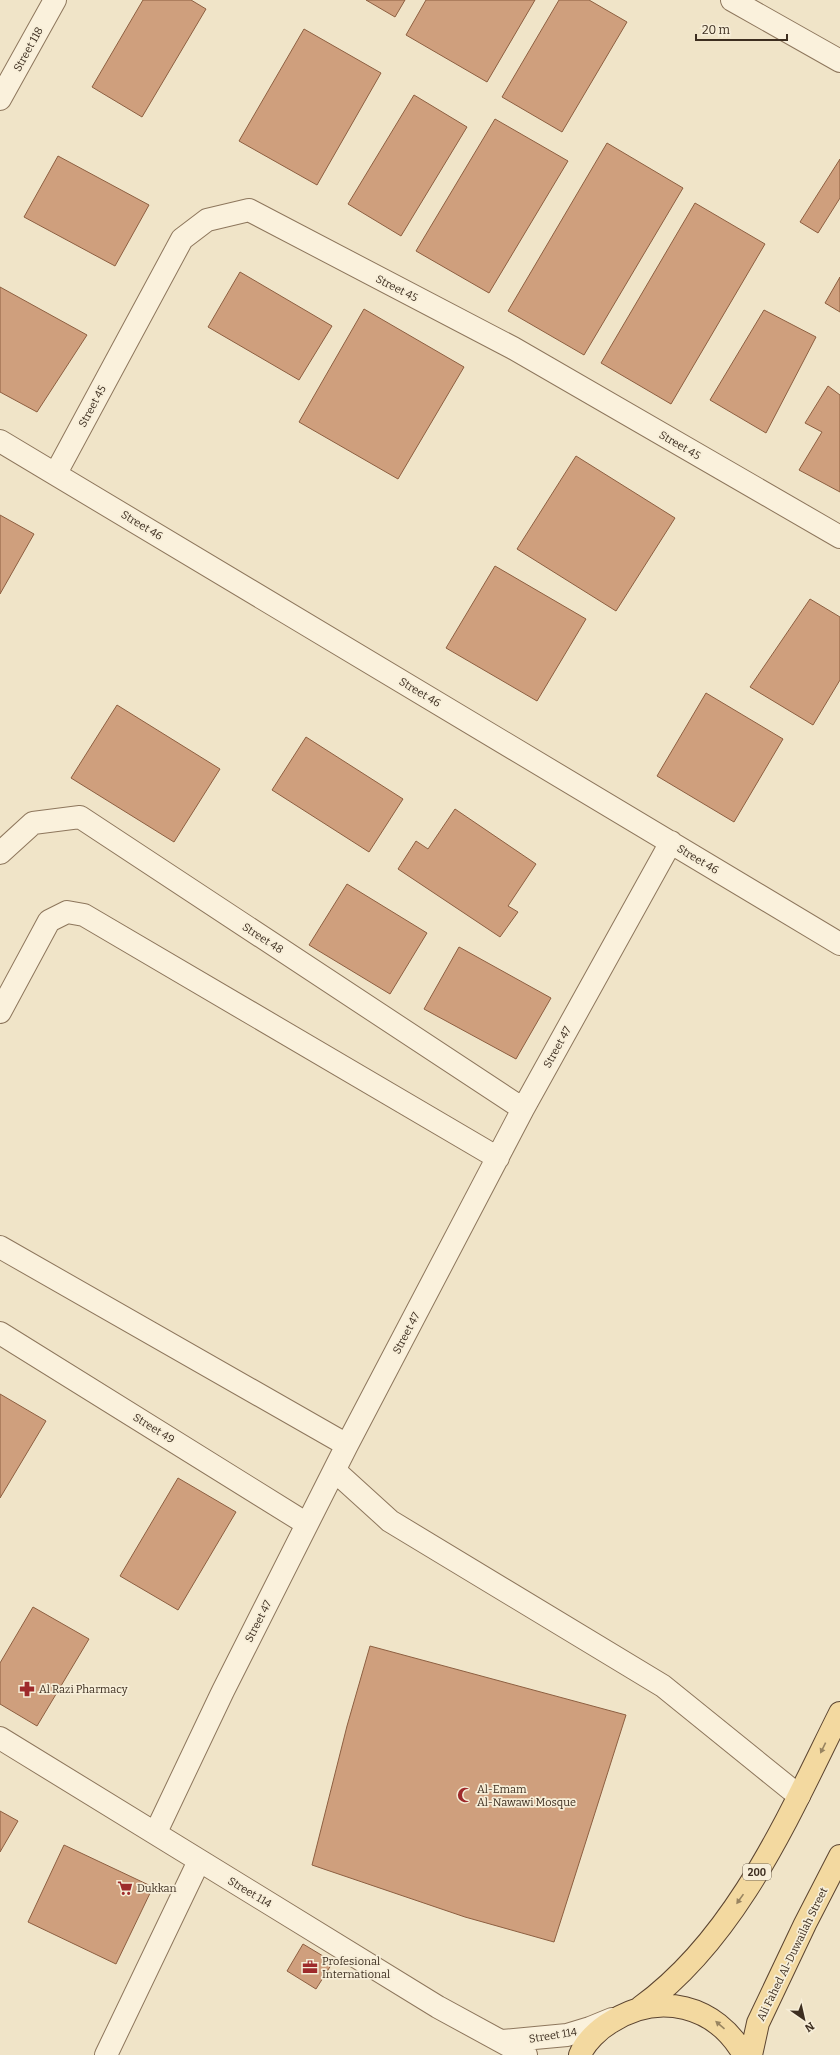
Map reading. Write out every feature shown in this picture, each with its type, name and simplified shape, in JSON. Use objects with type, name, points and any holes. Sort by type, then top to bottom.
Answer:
[{"type":"main road","name":"200","points":[[580,2055],[600,2029],[662,1992],[691,1963],[716,1934],[748,1888],[799,1796],[840,1713]]},
{"type":"main road","name":"Ali Fahed Al-Duwailah Street","points":[[751,2055],[758,2023],[804,1924],[840,1856]]},
{"type":"main road","name":"200","points":[[633,2010],[667,2005],[694,2010],[717,2022],[736,2041],[744,2055]]},
{"type":"street","name":"Street 118","points":[[0,99],[55,0]]},
{"type":"street","points":[[732,0],[840,61]]},
{"type":"street","name":"Street 45","points":[[56,473],[182,239],[207,220],[249,210],[512,348],[840,537]]},
{"type":"street","name":"Street 46","points":[[0,441],[56,473],[840,944]]},
{"type":"street","name":"Street 48","points":[[0,853],[33,823],[80,817],[523,1109]]},
{"type":"street","name":"Street 47","points":[[156,1832],[223,1691],[347,1445],[523,1109],[671,842]]},
{"type":"street","points":[[0,1012],[49,921],[67,912],[84,916],[498,1158]]},
{"type":"street","points":[[0,1247],[347,1445]]},
{"type":"street","name":"Street 49","points":[[0,1333],[307,1524]]},
{"type":"street","points":[[335,1471],[390,1521],[663,1686],[799,1796]]},
{"type":"street","name":"Street 114","points":[[0,1738],[156,1832],[199,1861],[438,2007],[526,2055]]},
{"type":"street","points":[[106,2055],[199,1861]]},
{"type":"street","name":"Street 114","points":[[502,2041],[567,2035],[590,2028],[633,2010]]},
{"type":"building","points":[[143,0],[191,0],[206,9],[142,117],[92,87]]},
{"type":"building","points":[[366,0],[405,0],[395,17]]},
{"type":"building","points":[[426,0],[535,0],[487,82],[406,35]]},
{"type":"building","points":[[559,0],[589,0],[627,22],[562,132],[502,97]]},
{"type":"building","points":[[304,29],[381,73],[317,185],[239,141]]},
{"type":"building","points":[[414,95],[467,127],[401,236],[348,204]]},
{"type":"building","points":[[495,119],[568,161],[489,293],[416,251]]},
{"type":"building","points":[[607,143],[683,188],[584,355],[508,311]]},
{"type":"building","points":[[58,156],[149,205],[115,266],[24,217]]},
{"type":"building","points":[[840,159],[840,198],[818,233],[800,222]]},
{"type":"building","points":[[695,203],[765,244],[671,404],[601,363]]},
{"type":"building","points":[[240,272],[332,326],[299,380],[208,327]]},
{"type":"building","points":[[840,277],[840,312],[825,303]]},
{"type":"building","points":[[0,287],[87,335],[37,412],[0,392]]},
{"type":"building","points":[[364,309],[464,367],[398,479],[299,422]]},
{"type":"building","points":[[764,310],[816,337],[766,433],[710,400]]},
{"type":"building","points":[[828,386],[840,395],[840,492],[799,470],[822,432],[805,423]]},
{"type":"building","points":[[576,456],[675,518],[616,611],[517,549]]},
{"type":"building","points":[[0,515],[34,534],[0,594]]},
{"type":"building","points":[[495,566],[586,619],[537,701],[446,648]]},
{"type":"building","points":[[810,599],[840,617],[840,680],[813,725],[750,687]]},
{"type":"building","points":[[706,693],[783,739],[734,822],[657,776]]},
{"type":"building","points":[[117,705],[220,769],[174,842],[71,778]]},
{"type":"building","points":[[306,737],[403,799],[369,852],[272,790]]},
{"type":"building","points":[[455,809],[536,864],[508,906],[518,912],[500,937],[398,869],[416,841],[428,849]]},
{"type":"building","points":[[347,884],[427,933],[390,994],[309,945]]},
{"type":"building","points":[[459,947],[551,998],[516,1059],[424,1009]]},
{"type":"building","points":[[0,1394],[46,1421],[0,1498]]},
{"type":"building","points":[[178,1478],[236,1512],[178,1610],[120,1576]]},
{"type":"building","points":[[33,1607],[89,1639],[37,1726],[0,1704],[0,1663]]},
{"type":"building","name":"Al-Emam Al-Nawawi Mosque","points":[[370,1646],[626,1715],[554,1942],[465,1917],[312,1865],[347,1726]]},
{"type":"building","points":[[0,1811],[18,1821],[0,1852]]},
{"type":"building","points":[[64,1845],[153,1887],[116,1964],[28,1922]]},
{"type":"building","name":"Profesional International","points":[[303,1944],[333,1962],[316,1989],[287,1971]]},
{"type":"place","name":"Al Razi Pharmacy","points":[[27,1689]]},
{"type":"place","name":"Al-Emam Al-Nawawi Mosque","points":[[465,1795]]},
{"type":"place","name":"Dukkan","points":[[125,1888]]},
{"type":"place","name":"Profesional International","points":[[310,1967]]}]
